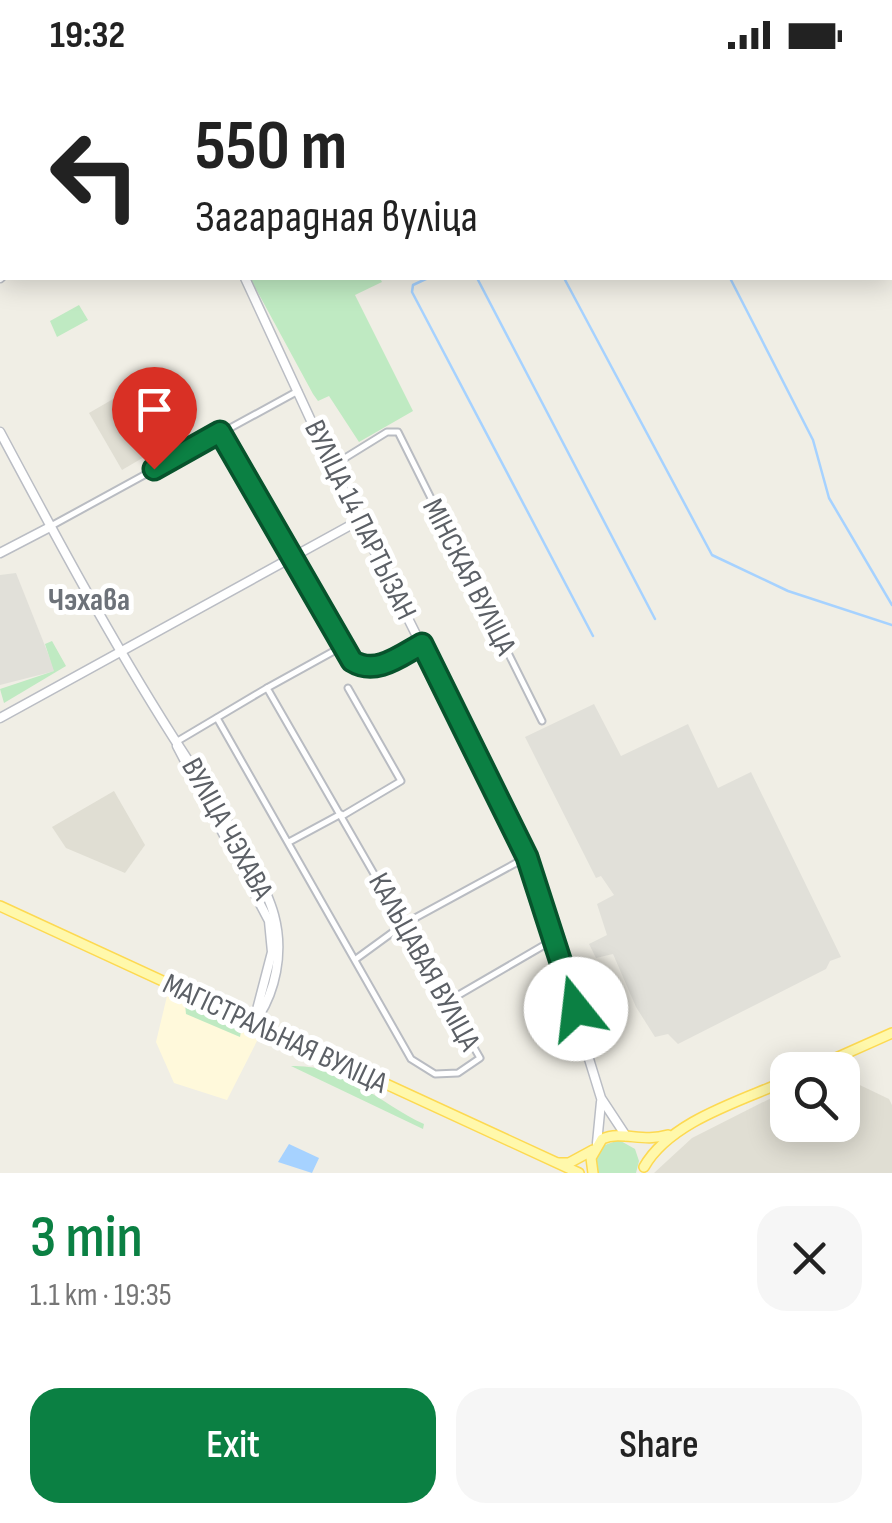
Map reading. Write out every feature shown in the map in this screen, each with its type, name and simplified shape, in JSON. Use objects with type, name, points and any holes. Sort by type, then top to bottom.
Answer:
[{"type":"main road","name":"ВУЛІЦА 14 ПАРТЫЗАН","points":[[246,280],[332,466],[527,857],[601,1098],[630,1138]]},
{"type":"main road","name":"ВУЛІЦА ЧЭХАВА","points":[[0,432],[50,527],[176,742],[268,921],[272,952],[254,1024]]},
{"type":"main road","points":[[0,718],[121,648],[360,520]]},
{"type":"main road","points":[[0,553],[50,527]]},
{"type":"main road","name":"МАГІСТРАЛЬНАЯ ВУЛІЦА","points":[[0,906],[579,1173]]},
{"type":"main road","points":[[849,1052],[892,1033]]},
{"type":"main road","points":[[643,1170],[652,1152],[676,1133],[770,1089]]},
{"type":"main road","name":"ВУЛІЦА 14 ПАРТЫЗАН","points":[[594,1148],[601,1098]]},
{"type":"main road","points":[[551,1161],[569,1163],[610,1136],[676,1133]]},
{"type":"main road","points":[[630,1138],[643,1152],[643,1170]]},
{"type":"main road","points":[[593,1173],[594,1148]]},
{"type":"street","points":[[50,527],[298,391]]},
{"type":"street","points":[[220,432],[352,661],[372,667],[422,644]]},
{"type":"street","name":"МІНСКАЯ ВУЛІЦА","points":[[332,466],[387,432],[398,432],[542,722]]},
{"type":"street","points":[[176,742],[343,646]]},
{"type":"street","name":"КАЛЬЦАВАЯ ВУЛІЦА","points":[[216,718],[410,1059],[435,1074],[458,1073],[480,1061],[268,688]]},
{"type":"street","points":[[288,842],[402,782],[348,688]]},
{"type":"street","points":[[356,959],[404,924],[527,857]]},
{"type":"street","points":[[448,1000],[555,938]]},
{"type":"shaded area","points":[[151,377],[185,433],[122,470],[89,413]]},
{"type":"shaded area","points":[[16,573],[55,671],[0,685],[0,575]]},
{"type":"shaded area","points":[[594,704],[621,756],[688,724],[718,788],[751,772],[841,957],[830,961],[826,969],[678,1044],[668,1034],[655,1037],[636,1007],[613,954],[596,958],[589,944],[607,935],[597,904],[614,895],[601,876],[596,878],[525,737]]},
{"type":"shaded area","points":[[114,791],[145,845],[125,873],[66,848],[52,827]]},
{"type":"shaded area","points":[[168,992],[260,1035],[227,1100],[174,1083],[156,1042]]},
{"type":"shaded area","points":[[860,1085],[889,1099],[892,1105],[892,1173],[654,1173],[692,1138],[770,1099],[770,1142],[860,1142]]},
{"type":"green space","points":[[251,280],[381,280],[355,295],[413,411],[359,442],[329,396],[318,401]]},
{"type":"green space","points":[[79,305],[88,320],[57,337],[50,321]]},
{"type":"green space","points":[[52,641],[66,666],[4,703],[0,689],[54,671],[45,644]]},
{"type":"green space","points":[[194,1002],[242,1025],[240,1037],[186,1014],[185,1004]]},
{"type":"green space","points":[[291,1066],[328,1071],[344,1078],[424,1124],[423,1129]]},
{"type":"green space","points":[[619,1140],[635,1149],[639,1161],[636,1173],[598,1173],[596,1156],[602,1146]]},
{"type":"water","points":[[289,1144],[319,1158],[312,1173],[278,1162]]},
{"type":"waterway","points":[[424,280],[413,285],[412,292],[593,636]]},
{"type":"waterway","points":[[478,280],[655,619]]},
{"type":"waterway","points":[[565,280],[712,555],[788,591],[892,625]]},
{"type":"waterway","points":[[731,280],[813,440],[829,498],[892,605]]},
{"type":"district","name":"Чэхава","points":[[89,600]]},
{"type":"route","points":[[154,469],[220,432],[352,661],[364,667],[381,666],[422,644],[542,892],[576,1009]]}]
